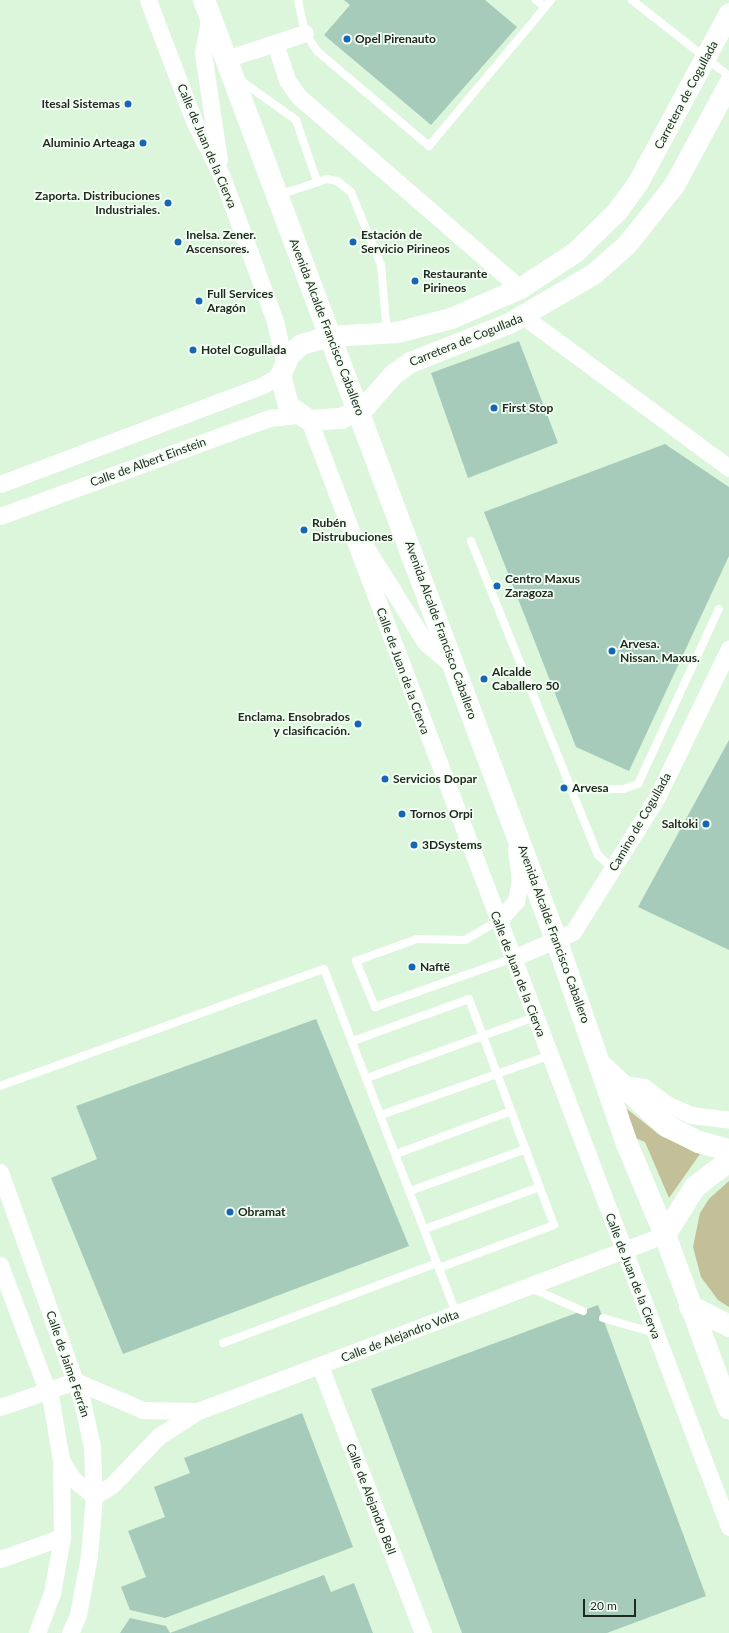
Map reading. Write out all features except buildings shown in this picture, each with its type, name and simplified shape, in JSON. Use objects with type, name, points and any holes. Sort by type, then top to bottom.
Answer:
[{"type":"main road","name":"Avenida Alcalde Francisco Caballero","points":[[207,7],[557,942],[603,1067],[627,1144],[665,1235],[729,1408]]},
{"type":"main road","name":"Avenida Alcalde Francisco Caballero","points":[[603,1067],[623,1084],[641,1105],[665,1125],[699,1142],[729,1150]]},
{"type":"main road","points":[[665,1235],[699,1183],[729,1161]]},
{"type":"main road","points":[[690,1306],[729,1326]]},
{"type":"street","name":"Calle de Juan de la Cierva","points":[[148,0],[194,120],[222,177],[275,321],[282,368]]},
{"type":"street","points":[[207,7],[203,53],[222,177]]},
{"type":"street","name":"Carretera de Cogullada","points":[[282,368],[302,344],[329,336],[387,333],[451,318],[520,288],[575,252],[618,210],[650,164],[729,13]]},
{"type":"street","points":[[229,67],[274,43],[306,33]]},
{"type":"street","points":[[274,43],[287,80],[298,96],[520,288]]},
{"type":"street","name":"Carretera de Cogullada","points":[[303,417],[327,421],[359,410],[410,362],[523,316],[593,274],[627,244],[674,185],[729,83]]},
{"type":"street","points":[[523,316],[729,468]]},
{"type":"street","points":[[282,368],[284,398],[303,417]]},
{"type":"street","points":[[0,484],[263,385],[282,368]]},
{"type":"street","name":"Calle de Juan de la Cierva","points":[[303,417],[346,515],[623,1252],[636,1280],[729,1527]]},
{"type":"street","name":"Calle de Albert Einstein","points":[[0,516],[269,418],[303,417]]},
{"type":"street","points":[[346,515],[425,642],[455,667]]},
{"type":"street","name":"Camino de Cogullada","points":[[513,958],[557,942],[573,932],[658,797],[729,649]]},
{"type":"street","points":[[498,921],[516,901],[520,881],[514,827]]},
{"type":"street","points":[[623,1084],[644,1087],[668,1105],[691,1115],[729,1120]]},
{"type":"street","name":"Calle de Jaime Ferrán","points":[[0,1172],[75,1381],[92,1447],[94,1496],[89,1556],[78,1615],[70,1633]]},
{"type":"street","name":"Calle de Alejandro Volta","points":[[94,1496],[112,1485],[158,1436],[198,1411],[603,1261],[665,1235]]},
{"type":"street","points":[[603,1261],[636,1280]]},
{"type":"street","points":[[0,1265],[47,1390],[55,1418],[61,1460],[62,1536],[52,1593],[37,1633]]},
{"type":"street","name":"Calle de Alejandro Bell","points":[[320,1366],[423,1633]]},
{"type":"street","points":[[0,1407],[75,1381]]},
{"type":"street","name":"Calle de Alejandro Volta","points":[[75,1381],[143,1410],[198,1411]]},
{"type":"street","points":[[61,1460],[73,1479],[94,1496]]},
{"type":"street","points":[[0,1559],[62,1536]]},
{"type":"lane","points":[[298,0],[306,33],[316,51],[429,146],[551,0]]},
{"type":"lane","points":[[536,0],[545,7]]},
{"type":"lane","points":[[632,0],[705,59],[729,76]]},
{"type":"lane","points":[[229,67],[296,120],[317,181]]},
{"type":"lane","points":[[278,195],[317,181],[337,181],[355,200],[381,265],[387,333]]},
{"type":"lane","points":[[471,541],[598,855],[613,869]]},
{"type":"lane","points":[[572,789],[623,789],[638,784],[719,609]]},
{"type":"lane","points":[[498,921],[465,940],[417,940],[356,961],[375,1007],[513,958]]},
{"type":"lane","points":[[0,1086],[324,969],[353,1041],[457,1315]]},
{"type":"lane","points":[[223,1343],[438,1265],[554,1225],[469,999],[353,1041]]},
{"type":"lane","points":[[367,1078],[535,1017]]},
{"type":"lane","points":[[381,1115],[550,1055]]},
{"type":"lane","points":[[396,1154],[511,1111]]},
{"type":"lane","points":[[410,1191],[526,1149]]},
{"type":"lane","points":[[425,1229],[540,1187]]},
{"type":"lane","points":[[531,1288],[583,1310]]},
{"type":"lane","points":[[603,1318],[656,1334]]},
{"type":"shaded area","points":[[627,1109],[661,1136],[700,1154],[669,1198],[645,1142],[633,1137]]},
{"type":"shaded area","points":[[729,1181],[729,1307],[718,1300],[701,1277],[693,1247],[700,1213],[709,1199]]},
{"type":"place","name":"Opel Pirenauto","points":[[347,39]]},
{"type":"place","name":"Itesal Sistemas","points":[[128,104]]},
{"type":"place","name":"Aluminio Arteaga","points":[[143,143]]},
{"type":"place","name":"Zaporta. Distribuciones Industriales.","points":[[168,203]]},
{"type":"place","name":"Inelsa. Zener. Ascensores.","points":[[178,242]]},
{"type":"place","name":"Estación de Servicio Pirineos","points":[[353,242]]},
{"type":"place","name":"Restaurante Pirineos","points":[[415,281]]},
{"type":"place","name":"Full Services Aragón","points":[[199,301]]},
{"type":"place","name":"Hotel Cogullada","points":[[193,350]]},
{"type":"place","name":"First Stop","points":[[494,408]]},
{"type":"place","name":"Rubén Distrubuciones","points":[[304,530]]},
{"type":"place","name":"Centro Maxus Zaragoza","points":[[497,586]]},
{"type":"place","name":"Arvesa. Nissan. Maxus.","points":[[612,651]]},
{"type":"place","name":"Alcalde Caballero 50","points":[[484,679]]},
{"type":"place","name":"Enclama. Ensobrados y clasificación.","points":[[358,724]]},
{"type":"place","name":"Servicios Dopar","points":[[385,779]]},
{"type":"place","name":"Arvesa","points":[[564,788]]},
{"type":"place","name":"Tornos Orpi","points":[[402,814]]},
{"type":"place","name":"Saltoki","points":[[706,824]]},
{"type":"place","name":"3DSystems","points":[[414,845]]},
{"type":"place","name":"Naftë","points":[[412,967]]},
{"type":"place","name":"Obramat","points":[[230,1212]]}]
